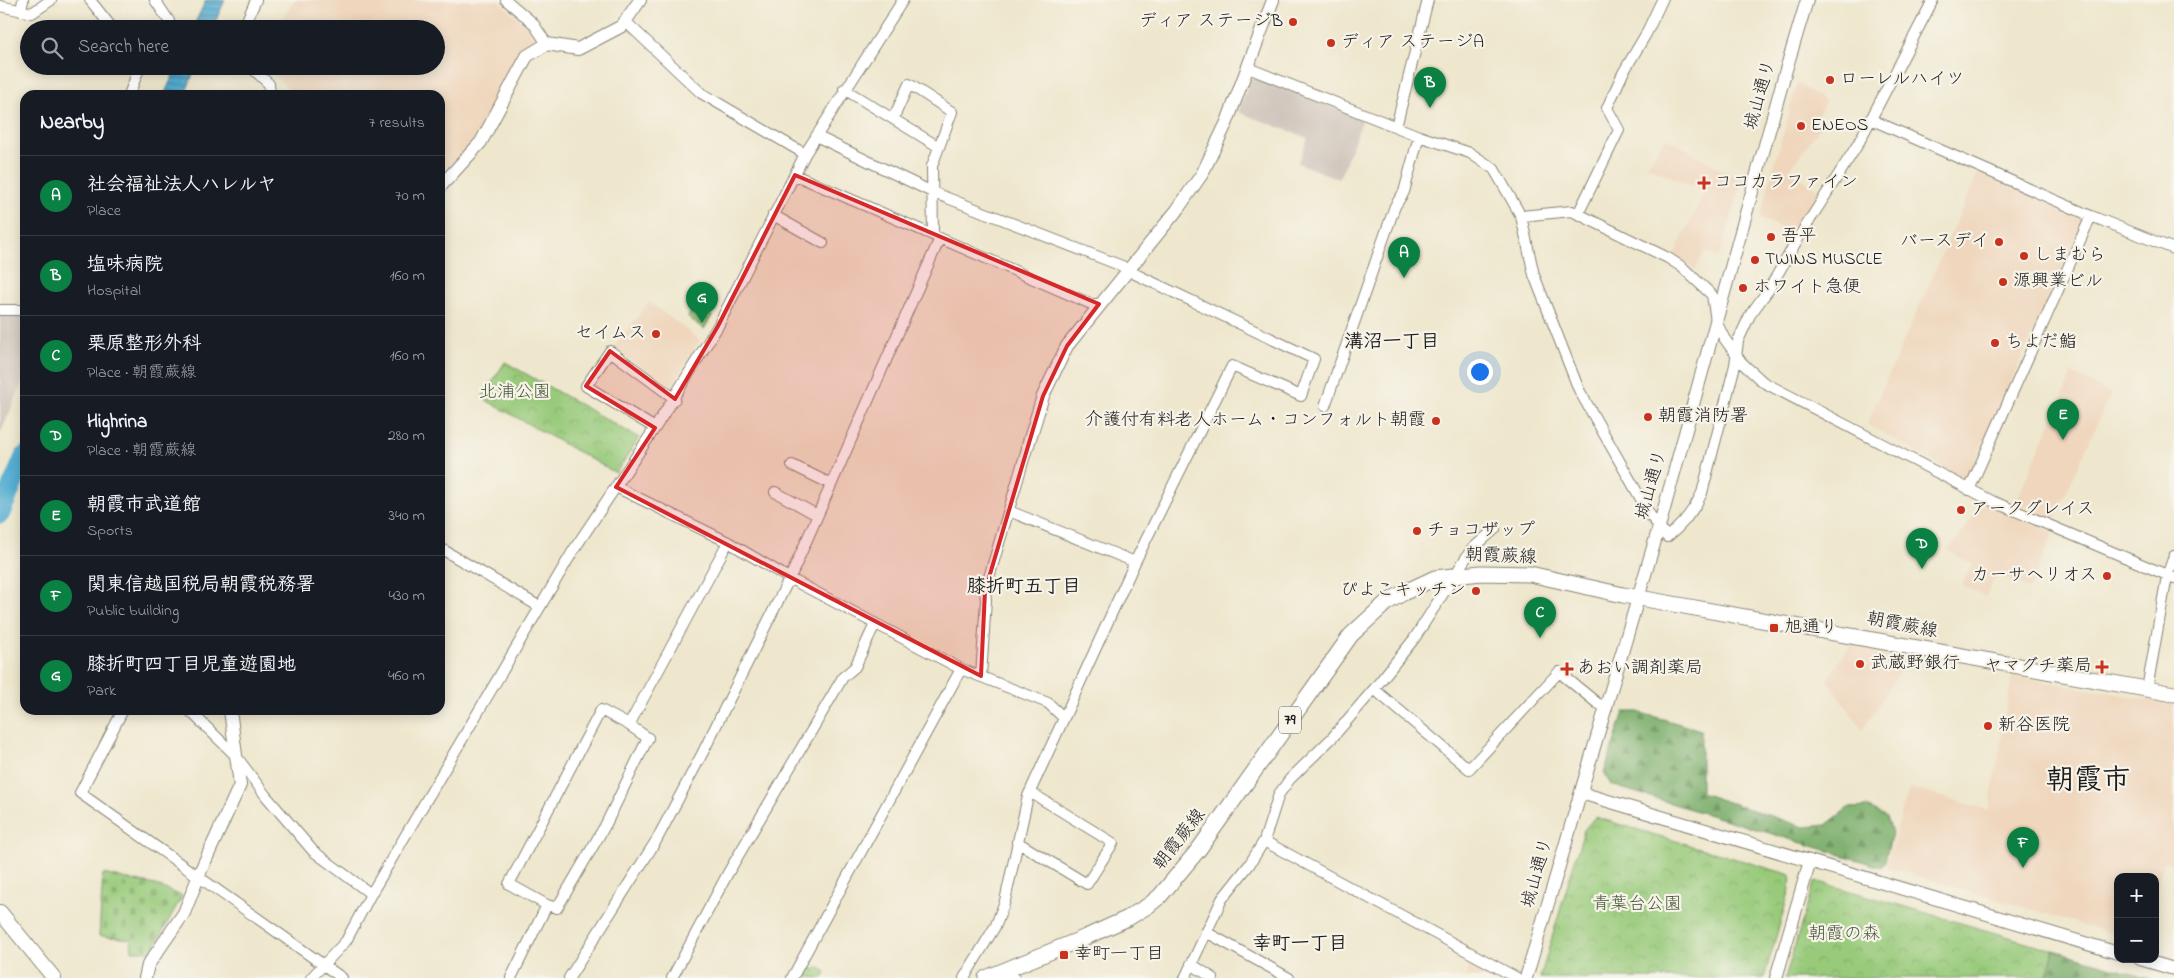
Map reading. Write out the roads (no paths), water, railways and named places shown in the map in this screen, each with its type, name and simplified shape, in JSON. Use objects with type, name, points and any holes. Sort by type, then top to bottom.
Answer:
[{"type":"main road","name":"朝霞蕨線","points":[[990,976],[1120,922],[1149,905],[1160,896],[1199,850],[1351,635],[1374,612],[1403,592],[1435,578],[1481,573],[1530,574],[1637,597],[2174,694]]},
{"type":"main road","points":[[0,912],[54,978]]},
{"type":"street","points":[[0,6],[22,5],[32,13],[51,0]]},
{"type":"street","points":[[90,0],[106,20]]},
{"type":"street","points":[[154,0],[168,20]]},
{"type":"street","points":[[247,20],[256,0]]},
{"type":"street","points":[[506,0],[533,23],[547,44]]},
{"type":"street","points":[[445,182],[481,142],[527,56],[547,44],[578,49],[622,26],[640,0]]},
{"type":"street","points":[[310,978],[346,941],[371,894],[573,551],[675,399],[718,326],[772,215],[805,154],[844,89],[903,0]]},
{"type":"street","points":[[981,676],[985,591],[1043,396],[1052,374],[1067,346],[1099,304],[1177,210],[1202,174],[1219,142],[1273,0]]},
{"type":"street","points":[[1396,127],[1428,0]]},
{"type":"street","points":[[1578,214],[1619,130],[1606,108],[1662,0]]},
{"type":"street","name":"城山通り","points":[[1526,978],[1659,527],[1807,0]]},
{"type":"street","points":[[1248,68],[1419,136],[1470,153],[1494,169],[1522,216],[1534,275],[1579,390],[1659,527],[1667,537],[1681,526],[1695,508],[1702,493],[1738,341],[1750,315],[1769,289],[1799,237],[1858,144],[1933,0]]},
{"type":"street","points":[[625,21],[701,93],[805,154]]},
{"type":"street","points":[[131,90],[137,75]]},
{"type":"street","points":[[260,75],[269,84],[270,90]]},
{"type":"street","points":[[570,978],[656,841],[789,578],[936,237],[932,166],[952,112],[908,84],[893,119]]},
{"type":"street","points":[[844,89],[939,147]]},
{"type":"street","points":[[1870,119],[2092,216],[2174,249]]},
{"type":"street","points":[[816,136],[932,192],[1128,269],[1314,359],[1301,396],[1232,366],[1135,562],[1030,792],[1005,901],[996,925],[964,978]]},
{"type":"street","points":[[1325,406],[1395,206],[1404,192],[1419,136]]},
{"type":"street","points":[[795,175],[1091,304],[1099,304]]},
{"type":"street","points":[[1522,216],[1572,211],[1668,258],[1691,274],[1712,295],[1716,321],[1724,338],[1742,363],[1763,382],[1969,490],[2170,577]]},
{"type":"street","points":[[772,215],[823,243]]},
{"type":"street","points":[[1969,490],[2092,216]]},
{"type":"street","points":[[0,310],[20,310]]},
{"type":"street","points":[[656,428],[586,386],[610,352],[675,399]]},
{"type":"street","points":[[792,465],[831,484]]},
{"type":"street","points":[[616,487],[728,542],[789,578],[961,668],[1048,703],[1064,718]]},
{"type":"street","points":[[775,492],[817,515]]},
{"type":"street","points":[[1009,511],[1135,562]]},
{"type":"street","points":[[1185,978],[1222,899],[1249,865],[1264,841],[1279,794],[1290,779],[1332,738],[1374,689],[1414,639],[1471,550],[1495,529]]},
{"type":"street","points":[[629,725],[728,542]]},
{"type":"street","points":[[445,551],[540,607]]},
{"type":"street","points":[[2147,689],[2174,556]]},
{"type":"street","points":[[672,978],[730,869],[843,677],[855,667],[875,624]]},
{"type":"street","points":[[792,978],[961,668]]},
{"type":"street","points":[[1374,689],[1469,769],[1559,672],[1597,703],[1606,708]]},
{"type":"street","points":[[601,710],[648,738],[606,824],[557,908],[547,905],[508,884],[601,710]]},
{"type":"street","points":[[120,715],[80,793],[342,978]]},
{"type":"street","points":[[194,715],[236,756],[266,796],[313,851],[371,894]]},
{"type":"street","points":[[145,978],[148,966],[184,913],[240,785],[231,715]]},
{"type":"street","points":[[1017,842],[1086,884],[1113,843],[1030,792]]},
{"type":"street","points":[[1581,793],[2114,952]]},
{"type":"street","points":[[1264,841],[1517,978]]},
{"type":"street","points":[[1776,978],[1810,861]]},
{"type":"street","points":[[511,978],[547,905]]},
{"type":"street","points":[[1206,932],[1289,978]]},
{"type":"street","points":[[2154,963],[2174,969]]},
{"type":"street","points":[[1191,964],[1213,978]]},
{"type":"street","points":[[990,976],[1014,978]]},
{"type":"water","points":[[206,0],[225,0],[216,20],[196,20]]},
{"type":"water","points":[[173,75],[193,75],[187,90],[166,90]]},
{"type":"waterway","points":[[0,514],[20,468]]},
{"type":"place","name":"ディア ステージB","points":[[1293,22]]},
{"type":"place","name":"ディア ステージA","points":[[1331,43]]},
{"type":"place","name":"ローレルハイツ","points":[[1830,80]]},
{"type":"place","name":"塩味病院","points":[[1430,108]]},
{"type":"place","name":"ENEOS","points":[[1801,126]]},
{"type":"place","name":"ココカラファイン","points":[[1704,183]]},
{"type":"place","name":"吾平","points":[[1771,237]]},
{"type":"place","name":"バースデイ","points":[[1999,242]]},
{"type":"place","name":"しまむら","points":[[2024,256]]},
{"type":"place","name":"TWINS MUSCLE","points":[[1755,260]]},
{"type":"place","name":"社会福祉法人ハレルヤ","points":[[1404,278]]},
{"type":"place","name":"源興業ビル","points":[[2003,282]]},
{"type":"place","name":"ホワイト急便","points":[[1743,288]]},
{"type":"place","name":"膝折町四丁目児童遊園地","points":[[702,323]]},
{"type":"place","name":"セイムス","points":[[656,334]]},
{"type":"place","name":"ちよだ鮨","points":[[1995,343]]},
{"type":"place","name":"朝霞消防署","points":[[1648,417]]},
{"type":"place","name":"介護付有料老人ホーム・コンフォルト朝霞","points":[[1436,421]]},
{"type":"place","name":"朝霞市武道館","points":[[2063,440]]},
{"type":"place","name":"アークグレイス","points":[[1961,510]]},
{"type":"place","name":"チョコザップ","points":[[1417,531]]},
{"type":"place","name":"Highrina","points":[[1922,569]]},
{"type":"place","name":"カーサヘリオス","points":[[2107,576]]},
{"type":"place","name":"ぴよこキッチン","points":[[1476,591]]},
{"type":"place","name":"旭通り","points":[[1774,628]]},
{"type":"place","name":"栗原整形外科","points":[[1540,638]]},
{"type":"place","name":"武蔵野銀行","points":[[1860,664]]},
{"type":"place","name":"ヤマグチ薬局","points":[[2102,667]]},
{"type":"place","name":"あおい調剤薬局","points":[[1567,669]]},
{"type":"place","name":"新谷医院","points":[[1988,726]]},
{"type":"place","name":"関東信越国税局朝霞税務署","points":[[2023,868]]},
{"type":"place","name":"幸町一丁目","points":[[1064,955]]},
{"type":"district","name":"溝沼一丁目","points":[[1392,342]]},
{"type":"district","name":"膝折町五丁目","points":[[1024,587]]},
{"type":"district","name":"朝霞市","points":[[2088,781]]},
{"type":"district","name":"幸町一丁目","points":[[1300,944]]},
{"type":"park label","name":"北浦公園","points":[[515,393]]},
{"type":"park label","name":"青葉台公園","points":[[1637,905]]},
{"type":"park label","name":"朝霞の森","points":[[1844,935]]}]
